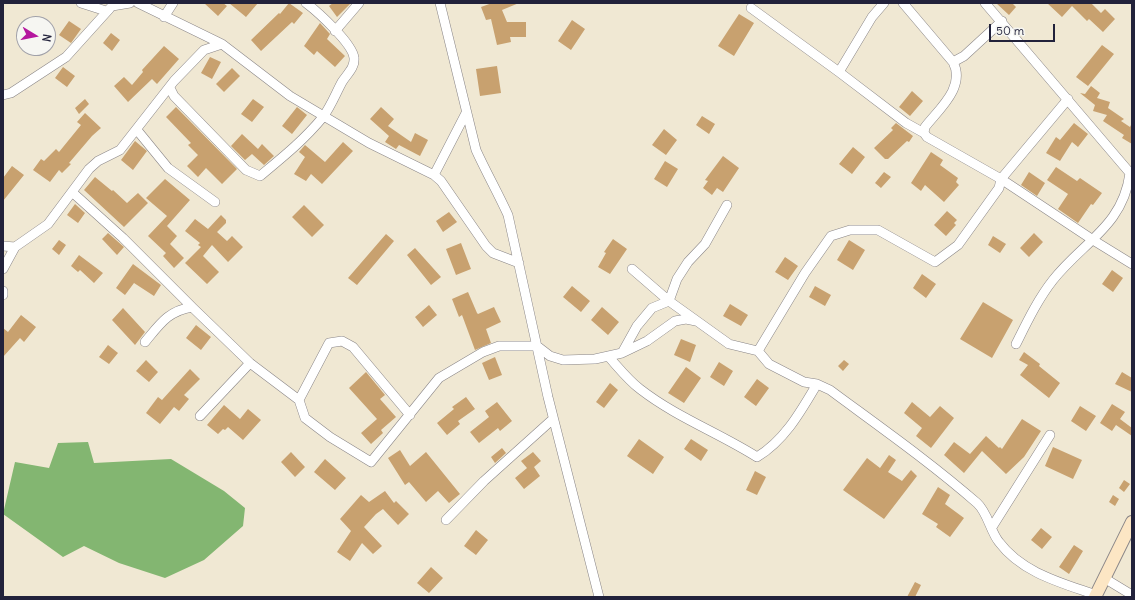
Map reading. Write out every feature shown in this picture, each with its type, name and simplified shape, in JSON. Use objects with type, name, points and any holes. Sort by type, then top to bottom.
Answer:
[{"type":"main road","points":[[1096,596],[1132,522]]},
{"type":"street","points":[[81,3],[106,11]]},
{"type":"street","points":[[3,95],[11,93],[66,57],[112,6],[130,3]]},
{"type":"street","points":[[138,3],[222,44],[280,90],[369,143],[434,175],[442,181],[486,246],[493,253],[519,263]]},
{"type":"street","points":[[164,17],[173,3]]},
{"type":"street","points":[[170,88],[174,96],[246,170],[260,176],[296,147],[324,116],[343,81],[352,69],[354,59],[352,51],[335,31],[306,3]]},
{"type":"street","points":[[335,31],[359,3]]},
{"type":"street","points":[[440,3],[476,150],[508,215],[553,419],[599,597]]},
{"type":"street","points":[[839,72],[872,17],[884,3]]},
{"type":"street","points":[[903,3],[953,62],[958,76],[956,86],[924,127],[924,133]]},
{"type":"street","points":[[985,3],[1002,21],[1130,173],[1128,189],[1115,215],[1093,240],[1071,258],[1052,281],[1016,344]]},
{"type":"street","points":[[751,8],[906,123],[924,133],[927,137],[1001,179],[1132,264]]},
{"type":"street","points":[[953,62],[964,56],[1002,21]]},
{"type":"street","points":[[3,269],[15,247],[48,224],[89,169],[98,161],[120,150],[170,88],[204,50],[222,44]]},
{"type":"street","points":[[758,351],[805,273],[831,236],[850,230],[878,230],[935,262],[958,245],[999,188],[1001,179],[1068,99]]},
{"type":"street","points":[[434,175],[466,112]]},
{"type":"street","points":[[137,130],[168,168],[215,202]]},
{"type":"street","points":[[72,192],[123,238],[250,363],[300,400]]},
{"type":"street","points":[[622,353],[637,326],[652,308],[669,301],[677,279],[688,262],[705,244],[727,205]]},
{"type":"street","points":[[3,246],[15,247]]},
{"type":"street","points":[[632,269],[669,301],[729,344],[758,351],[769,364],[804,382],[817,384],[830,390],[927,461],[979,505],[992,527],[998,542],[1020,563],[1047,578],[1096,596]]},
{"type":"street","points":[[145,342],[168,316],[179,309],[192,307]]},
{"type":"street","points":[[410,415],[353,347],[342,341],[329,343],[300,400],[304,418],[330,438],[371,462],[410,415],[439,378],[462,363],[499,346],[537,346],[550,356],[563,360],[595,359],[622,353],[647,341],[676,321],[686,319],[697,322]]},
{"type":"street","points":[[608,356],[639,389],[692,422],[757,457],[772,448],[796,420],[817,384]]},
{"type":"street","points":[[200,416],[250,363]]},
{"type":"street","points":[[446,520],[484,481],[553,419]]},
{"type":"street","points":[[992,527],[1050,435]]},
{"type":"street","points":[[1104,578],[1132,595]]},
{"type":"green space","points":[[88,442],[94,463],[171,459],[224,491],[245,508],[243,526],[204,560],[165,578],[119,563],[84,546],[63,557],[3,514],[15,462],[49,468],[58,443]]},
{"type":"building","points":[[204,3],[223,3],[227,6],[218,16]]},
{"type":"building","points":[[229,3],[258,3],[246,17]]},
{"type":"building","points":[[289,3],[303,13],[294,24],[292,22],[261,51],[251,40],[279,13],[280,14]]},
{"type":"building","points":[[333,3],[351,3],[337,17],[329,6]]},
{"type":"building","points":[[492,3],[519,3],[502,10],[507,22],[526,22],[526,37],[510,37],[511,42],[497,45],[491,19],[486,20],[481,7]]},
{"type":"building","points":[[996,3],[1012,3],[1016,7],[1009,15]]},
{"type":"building","points":[[1047,3],[1091,3],[1101,13],[1105,9],[1115,19],[1103,32],[1089,19],[1087,21],[1072,6],[1062,17]]},
{"type":"building","points":[[739,14],[754,23],[734,56],[718,46]]},
{"type":"building","points":[[572,20],[585,29],[571,50],[558,41]]},
{"type":"building","points":[[69,21],[81,29],[71,43],[59,35]]},
{"type":"building","points":[[320,23],[330,34],[327,39],[345,56],[335,67],[317,51],[314,55],[304,46]]},
{"type":"building","points":[[111,33],[120,40],[112,51],[103,43]]},
{"type":"building","points":[[1102,45],[1114,54],[1088,86],[1076,77]]},
{"type":"building","points":[[164,46],[179,59],[157,84],[152,79],[128,102],[114,86],[124,77],[132,85],[143,72],[142,70]]},
{"type":"building","points":[[210,57],[221,62],[212,79],[201,73]]},
{"type":"building","points":[[497,66],[501,93],[480,96],[476,69]]},
{"type":"building","points":[[63,67],[75,76],[67,87],[55,78]]},
{"type":"building","points":[[232,68],[240,76],[224,92],[216,84]]},
{"type":"building","points":[[1091,86],[1100,93],[1097,98],[1110,102],[1108,108],[1124,119],[1121,121],[1130,127],[1132,123],[1132,144],[1122,138],[1124,135],[1103,121],[1107,115],[1093,111],[1095,105],[1080,93],[1085,94]]},
{"type":"building","points":[[912,91],[923,101],[910,116],[899,107]]},
{"type":"building","points":[[85,99],[89,104],[79,114],[75,108]]},
{"type":"building","points":[[253,99],[264,107],[252,122],[241,114]]},
{"type":"building","points":[[176,107],[237,169],[222,184],[206,168],[198,177],[187,166],[198,155],[188,145],[191,143],[166,117]]},
{"type":"building","points":[[297,107],[307,115],[292,134],[282,126]]},
{"type":"building","points":[[381,107],[394,119],[388,126],[411,142],[415,133],[428,140],[420,156],[399,145],[396,149],[385,142],[389,136],[370,119]]},
{"type":"building","points":[[85,113],[101,128],[92,136],[69,163],[71,164],[62,173],[59,170],[50,182],[33,170],[41,159],[44,161],[56,149],[59,152],[81,125],[77,122]]},
{"type":"building","points":[[702,116],[715,124],[709,134],[696,125]]},
{"type":"building","points":[[896,123],[913,136],[909,142],[907,141],[888,159],[885,159],[874,148],[893,130],[891,128]]},
{"type":"building","points":[[1074,123],[1088,134],[1078,147],[1072,142],[1060,161],[1046,153],[1056,137],[1060,140]]},
{"type":"building","points":[[664,129],[677,140],[666,155],[652,145]]},
{"type":"building","points":[[242,134],[258,149],[262,144],[274,156],[264,165],[252,154],[245,160],[231,146]]},
{"type":"building","points":[[135,141],[147,151],[133,170],[121,160]]},
{"type":"building","points":[[343,142],[353,151],[322,184],[311,174],[306,181],[294,174],[305,157],[299,152],[305,145],[325,162]]},
{"type":"building","points":[[853,147],[865,157],[852,174],[839,164]]},
{"type":"building","points":[[931,152],[943,160],[940,165],[958,178],[956,182],[959,185],[944,202],[925,185],[921,191],[911,183]]},
{"type":"building","points":[[723,156],[739,168],[723,192],[717,188],[712,195],[703,188],[708,181],[705,180]]},
{"type":"building","points":[[665,161],[678,169],[667,187],[654,179]]},
{"type":"building","points":[[12,166],[24,175],[3,201],[3,178]]},
{"type":"building","points":[[1056,167],[1077,181],[1080,178],[1102,193],[1093,205],[1091,204],[1078,223],[1058,209],[1068,194],[1047,180]]},
{"type":"building","points":[[884,172],[891,177],[881,188],[875,183]]},
{"type":"building","points":[[1029,172],[1045,183],[1037,196],[1021,185]]},
{"type":"building","points":[[95,177],[112,191],[113,190],[127,203],[138,193],[148,203],[124,227],[84,190]]},
{"type":"building","points":[[165,179],[190,200],[167,226],[177,236],[170,244],[184,258],[174,268],[163,256],[166,253],[148,236],[167,216],[146,198]]},
{"type":"building","points":[[75,204],[85,213],[78,223],[67,215]]},
{"type":"building","points":[[304,205],[324,225],[312,237],[292,217]]},
{"type":"building","points":[[947,211],[957,220],[954,223],[956,225],[946,236],[934,225]]},
{"type":"building","points":[[449,212],[457,222],[443,232],[436,221]]},
{"type":"building","points":[[221,215],[226,220],[226,223],[217,232],[227,241],[232,236],[243,247],[228,262],[212,245],[203,256],[219,272],[207,284],[185,263],[201,247],[198,245],[200,243],[185,231],[195,219],[208,229]]},
{"type":"building","points":[[108,233],[124,247],[117,255],[102,239]]},
{"type":"building","points":[[1034,233],[1043,242],[1029,257],[1020,248]]},
{"type":"building","points":[[386,234],[394,241],[357,285],[348,278]]},
{"type":"building","points":[[993,236],[1006,244],[1000,253],[988,245]]},
{"type":"building","points":[[613,239],[627,249],[610,274],[598,267],[606,253],[604,252]]},
{"type":"building","points":[[59,240],[66,245],[59,255],[52,249]]},
{"type":"building","points":[[849,240],[865,250],[853,270],[837,260]]},
{"type":"building","points":[[461,243],[471,269],[456,275],[446,249]]},
{"type":"building","points":[[415,248],[441,277],[431,285],[407,255]]},
{"type":"building","points":[[79,255],[103,273],[94,283],[80,270],[78,272],[71,266]]},
{"type":"building","points":[[785,257],[798,266],[788,280],[775,272]]},
{"type":"building","points":[[133,264],[161,285],[154,296],[134,283],[125,295],[116,288]]},
{"type":"building","points":[[1112,270],[1123,278],[1113,292],[1102,284]]},
{"type":"building","points":[[922,274],[936,284],[926,298],[913,288]]},
{"type":"building","points":[[572,286],[590,301],[581,312],[563,297]]},
{"type":"building","points":[[815,286],[831,295],[825,306],[809,297]]},
{"type":"building","points":[[468,292],[478,314],[494,307],[501,322],[486,329],[491,343],[475,350],[462,315],[459,317],[452,299]]},
{"type":"building","points":[[983,302],[1013,320],[992,358],[960,339]]},
{"type":"building","points":[[730,304],[748,315],[741,326],[723,316]]},
{"type":"building","points":[[429,305],[437,315],[423,327],[415,317]]},
{"type":"building","points":[[602,307],[619,322],[608,335],[591,320]]},
{"type":"building","points":[[123,308],[145,332],[135,345],[112,320]]},
{"type":"building","points":[[21,315],[36,327],[24,342],[20,338],[3,357],[3,328],[8,332]]},
{"type":"building","points":[[196,325],[211,337],[201,350],[186,338]]},
{"type":"building","points":[[681,339],[696,345],[690,362],[674,355]]},
{"type":"building","points":[[108,345],[118,353],[109,364],[99,357]]},
{"type":"building","points":[[1024,352],[1040,364],[1039,366],[1060,383],[1049,398],[1020,375],[1028,365],[1019,360]]},
{"type":"building","points":[[495,357],[502,375],[489,380],[482,363]]},
{"type":"building","points":[[146,360],[158,372],[149,382],[136,371]]},
{"type":"building","points":[[844,360],[849,364],[843,371],[838,366]]},
{"type":"building","points":[[719,362],[733,371],[724,386],[710,377]]},
{"type":"building","points":[[686,367],[701,378],[684,403],[668,393]]},
{"type":"building","points":[[190,369],[200,379],[184,395],[189,399],[179,411],[174,407],[160,424],[146,413],[158,397],[162,400]]},
{"type":"building","points":[[366,372],[385,395],[380,399],[396,417],[381,430],[383,433],[371,444],[361,433],[377,419],[349,388]]},
{"type":"building","points":[[1122,372],[1132,378],[1132,392],[1115,384]]},
{"type":"building","points":[[757,379],[769,388],[756,406],[744,397]]},
{"type":"building","points":[[610,383],[618,390],[604,408],[596,402]]},
{"type":"building","points":[[466,397],[475,409],[458,421],[460,424],[447,435],[437,423],[454,409],[452,407]]},
{"type":"building","points":[[497,402],[512,421],[500,431],[498,428],[479,443],[470,432],[489,417],[485,411]]},
{"type":"building","points":[[912,402],[930,417],[940,406],[954,418],[931,448],[916,436],[922,428],[904,413]]},
{"type":"building","points":[[1112,404],[1125,412],[1120,419],[1132,428],[1132,436],[1116,425],[1112,431],[1100,423]]},
{"type":"building","points":[[224,405],[240,419],[248,409],[261,420],[243,440],[228,427],[225,430],[223,429],[218,434],[207,425]]},
{"type":"building","points":[[1080,406],[1096,416],[1086,431],[1071,421]]},
{"type":"building","points":[[1022,419],[1041,431],[1024,457],[1006,474],[982,451],[964,473],[944,455],[954,442],[970,454],[986,436],[1002,449]]},
{"type":"building","points":[[639,439],[664,457],[653,474],[627,456]]},
{"type":"building","points":[[691,439],[708,450],[701,461],[684,449]]},
{"type":"building","points":[[1053,447],[1082,460],[1073,479],[1045,466]]},
{"type":"building","points":[[502,448],[506,453],[495,463],[491,457]]},
{"type":"building","points":[[400,450],[410,466],[426,452],[460,494],[449,503],[438,491],[426,502],[409,482],[405,485],[388,458]]},
{"type":"building","points":[[291,452],[305,467],[295,477],[281,462]]},
{"type":"building","points":[[533,452],[541,461],[534,467],[540,476],[524,489],[515,478],[527,468],[521,461]]},
{"type":"building","points":[[889,455],[896,460],[888,472],[902,481],[911,470],[917,476],[884,519],[843,490],[867,458],[880,468]]},
{"type":"building","points":[[325,459],[346,478],[335,490],[314,472]]},
{"type":"building","points":[[755,471],[766,477],[757,495],[746,490]]},
{"type":"building","points":[[1124,480],[1130,484],[1124,492],[1119,488]]},
{"type":"building","points":[[938,487],[950,495],[945,504],[964,518],[950,537],[936,527],[938,524],[922,514]]},
{"type":"building","points":[[385,491],[394,503],[396,501],[409,514],[398,525],[383,509],[376,514],[364,527],[382,546],[373,554],[362,543],[350,561],[337,552],[351,531],[340,519],[361,495],[369,502]]},
{"type":"building","points":[[1113,495],[1119,499],[1115,506],[1109,502]]},
{"type":"building","points":[[1041,528],[1052,537],[1042,549],[1031,540]]},
{"type":"building","points":[[476,530],[488,540],[476,555],[464,546]]},
{"type":"building","points":[[1074,545],[1083,551],[1069,574],[1059,567]]},
{"type":"building","points":[[431,567],[443,578],[429,593],[417,583]]},
{"type":"building","points":[[915,582],[921,585],[915,597],[907,597]]}]
